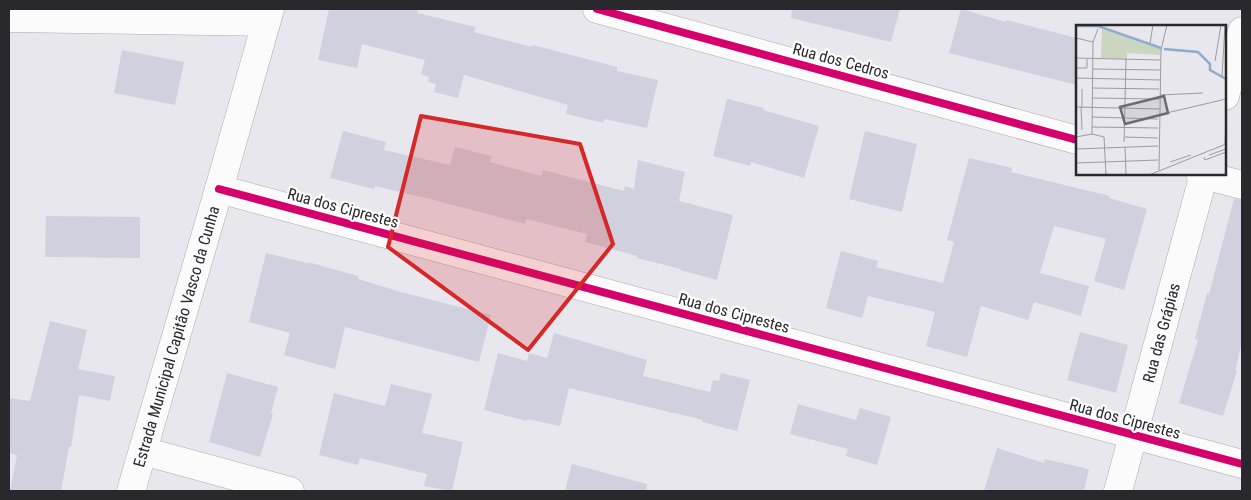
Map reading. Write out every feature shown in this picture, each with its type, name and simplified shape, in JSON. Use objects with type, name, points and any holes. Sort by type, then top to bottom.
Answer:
[{"type":"street","name":"Rua dos Cedros","points":[[597,9],[1076,140]]},
{"type":"street","points":[[9,18],[268,15]]},
{"type":"street","name":"Estrada Municipal Capitão Vasco da Cunha","points":[[131,491],[268,15]]},
{"type":"street","points":[[1226,92],[1242,31]]},
{"type":"street","name":"Rua das Grápias","points":[[1118,491],[1202,175]]},
{"type":"street","points":[[1206,175],[1242,185]]},
{"type":"street","name":"Rua dos Ciprestes","points":[[219,189],[1242,464]]},
{"type":"street","points":[[143,452],[290,491]]},
{"type":"highlighted area","points":[[421,116],[580,144],[613,244],[528,350],[388,247]]},
{"type":"building","points":[[329,9],[418,9],[417,13],[476,27],[474,32],[532,47],[533,45],[617,67],[617,71],[658,80],[647,128],[604,119],[603,123],[566,114],[568,105],[464,75],[458,98],[434,92],[436,84],[428,82],[429,77],[421,74],[425,60],[362,44],[357,68],[318,60]]},
{"type":"building","points":[[792,9],[900,9],[891,42],[791,18]]},
{"type":"building","points":[[961,9],[1006,22],[1006,20],[1076,38],[1076,85],[949,53]]},
{"type":"building","points":[[122,50],[184,62],[175,105],[114,93]]},
{"type":"building","points":[[727,99],[764,108],[763,110],[819,126],[804,178],[751,162],[750,166],[713,156]]},
{"type":"building","points":[[343,131],[386,142],[384,150],[450,165],[455,147],[492,156],[490,162],[541,176],[543,170],[624,191],[625,186],[634,189],[638,160],[685,172],[679,201],[733,215],[717,280],[585,242],[587,234],[526,219],[525,224],[375,186],[374,189],[330,178]]},
{"type":"building","points":[[865,131],[917,144],[902,212],[849,199]]},
{"type":"building","points":[[969,158],[1012,168],[1011,172],[1110,196],[1109,198],[1147,209],[1124,290],[1094,281],[1106,239],[1054,226],[1040,273],[1089,286],[1081,316],[1034,302],[1028,320],[981,306],[967,357],[926,346],[935,312],[868,296],[862,318],[826,308],[841,251],[878,261],[876,267],[943,283],[954,242],[947,240]]},
{"type":"building","points":[[1234,199],[1242,200],[1242,341],[1235,371],[1237,371],[1223,416],[1179,403],[1198,340],[1195,339]]},
{"type":"building","points":[[46,216],[140,217],[140,258],[45,257]]},
{"type":"building","points":[[266,253],[308,262],[358,276],[358,279],[401,292],[491,315],[479,362],[345,327],[335,369],[284,355],[290,333],[249,322]]},
{"type":"building","points":[[50,321],[87,330],[78,369],[115,376],[110,401],[79,395],[71,447],[69,447],[61,491],[10,491],[17,455],[9,453],[9,398],[30,401]]},
{"type":"building","points":[[1080,332],[1128,345],[1116,393],[1067,380]]},
{"type":"building","points":[[554,333],[647,360],[643,376],[710,392],[713,380],[719,381],[721,373],[750,380],[737,431],[702,422],[703,420],[569,388],[560,426],[527,419],[527,421],[484,410],[498,353],[527,361],[529,353],[547,358]]},
{"type":"building","points":[[227,373],[278,387],[271,413],[273,414],[260,457],[209,442]]},
{"type":"building","points":[[391,384],[432,394],[422,433],[463,442],[452,491],[424,486],[427,474],[360,458],[358,465],[319,455],[334,393],[385,406]]},
{"type":"building","points":[[798,404],[856,420],[860,408],[891,417],[877,465],[846,456],[848,449],[790,434]]},
{"type":"building","points":[[997,448],[1044,463],[1045,459],[1089,469],[1084,491],[984,491]]},
{"type":"building","points":[[572,464],[647,484],[646,491],[565,491]]},
{"type":"cycle path","points":[[597,9],[1076,140]]},
{"type":"cycle path","points":[[219,189],[1242,464]]}]
